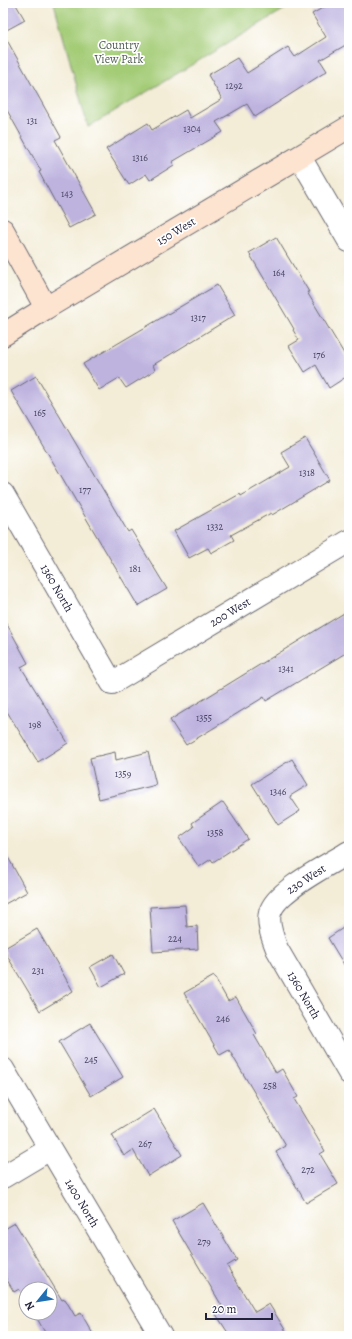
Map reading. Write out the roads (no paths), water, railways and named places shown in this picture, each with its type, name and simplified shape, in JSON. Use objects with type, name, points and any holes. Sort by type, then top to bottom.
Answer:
[{"type":"street","name":"150 West","points":[[3,335],[349,128]]},
{"type":"street","points":[[300,157],[349,241]]},
{"type":"street","points":[[3,230],[46,308]]},
{"type":"street","name":"1360 North","points":[[3,494],[112,682]]},
{"type":"street","name":"200 West","points":[[112,682],[349,541]]},
{"type":"street","name":"230 West","points":[[270,913],[279,898],[292,886],[349,852]]},
{"type":"street","name":"1360 North","points":[[270,913],[271,932],[277,949],[349,1073]]},
{"type":"street","name":"1400 North","points":[[3,1069],[161,1336]]},
{"type":"street","points":[[3,1177],[50,1149]]},
{"type":"park label","name":"Country View Park","points":[[119,52]]}]
